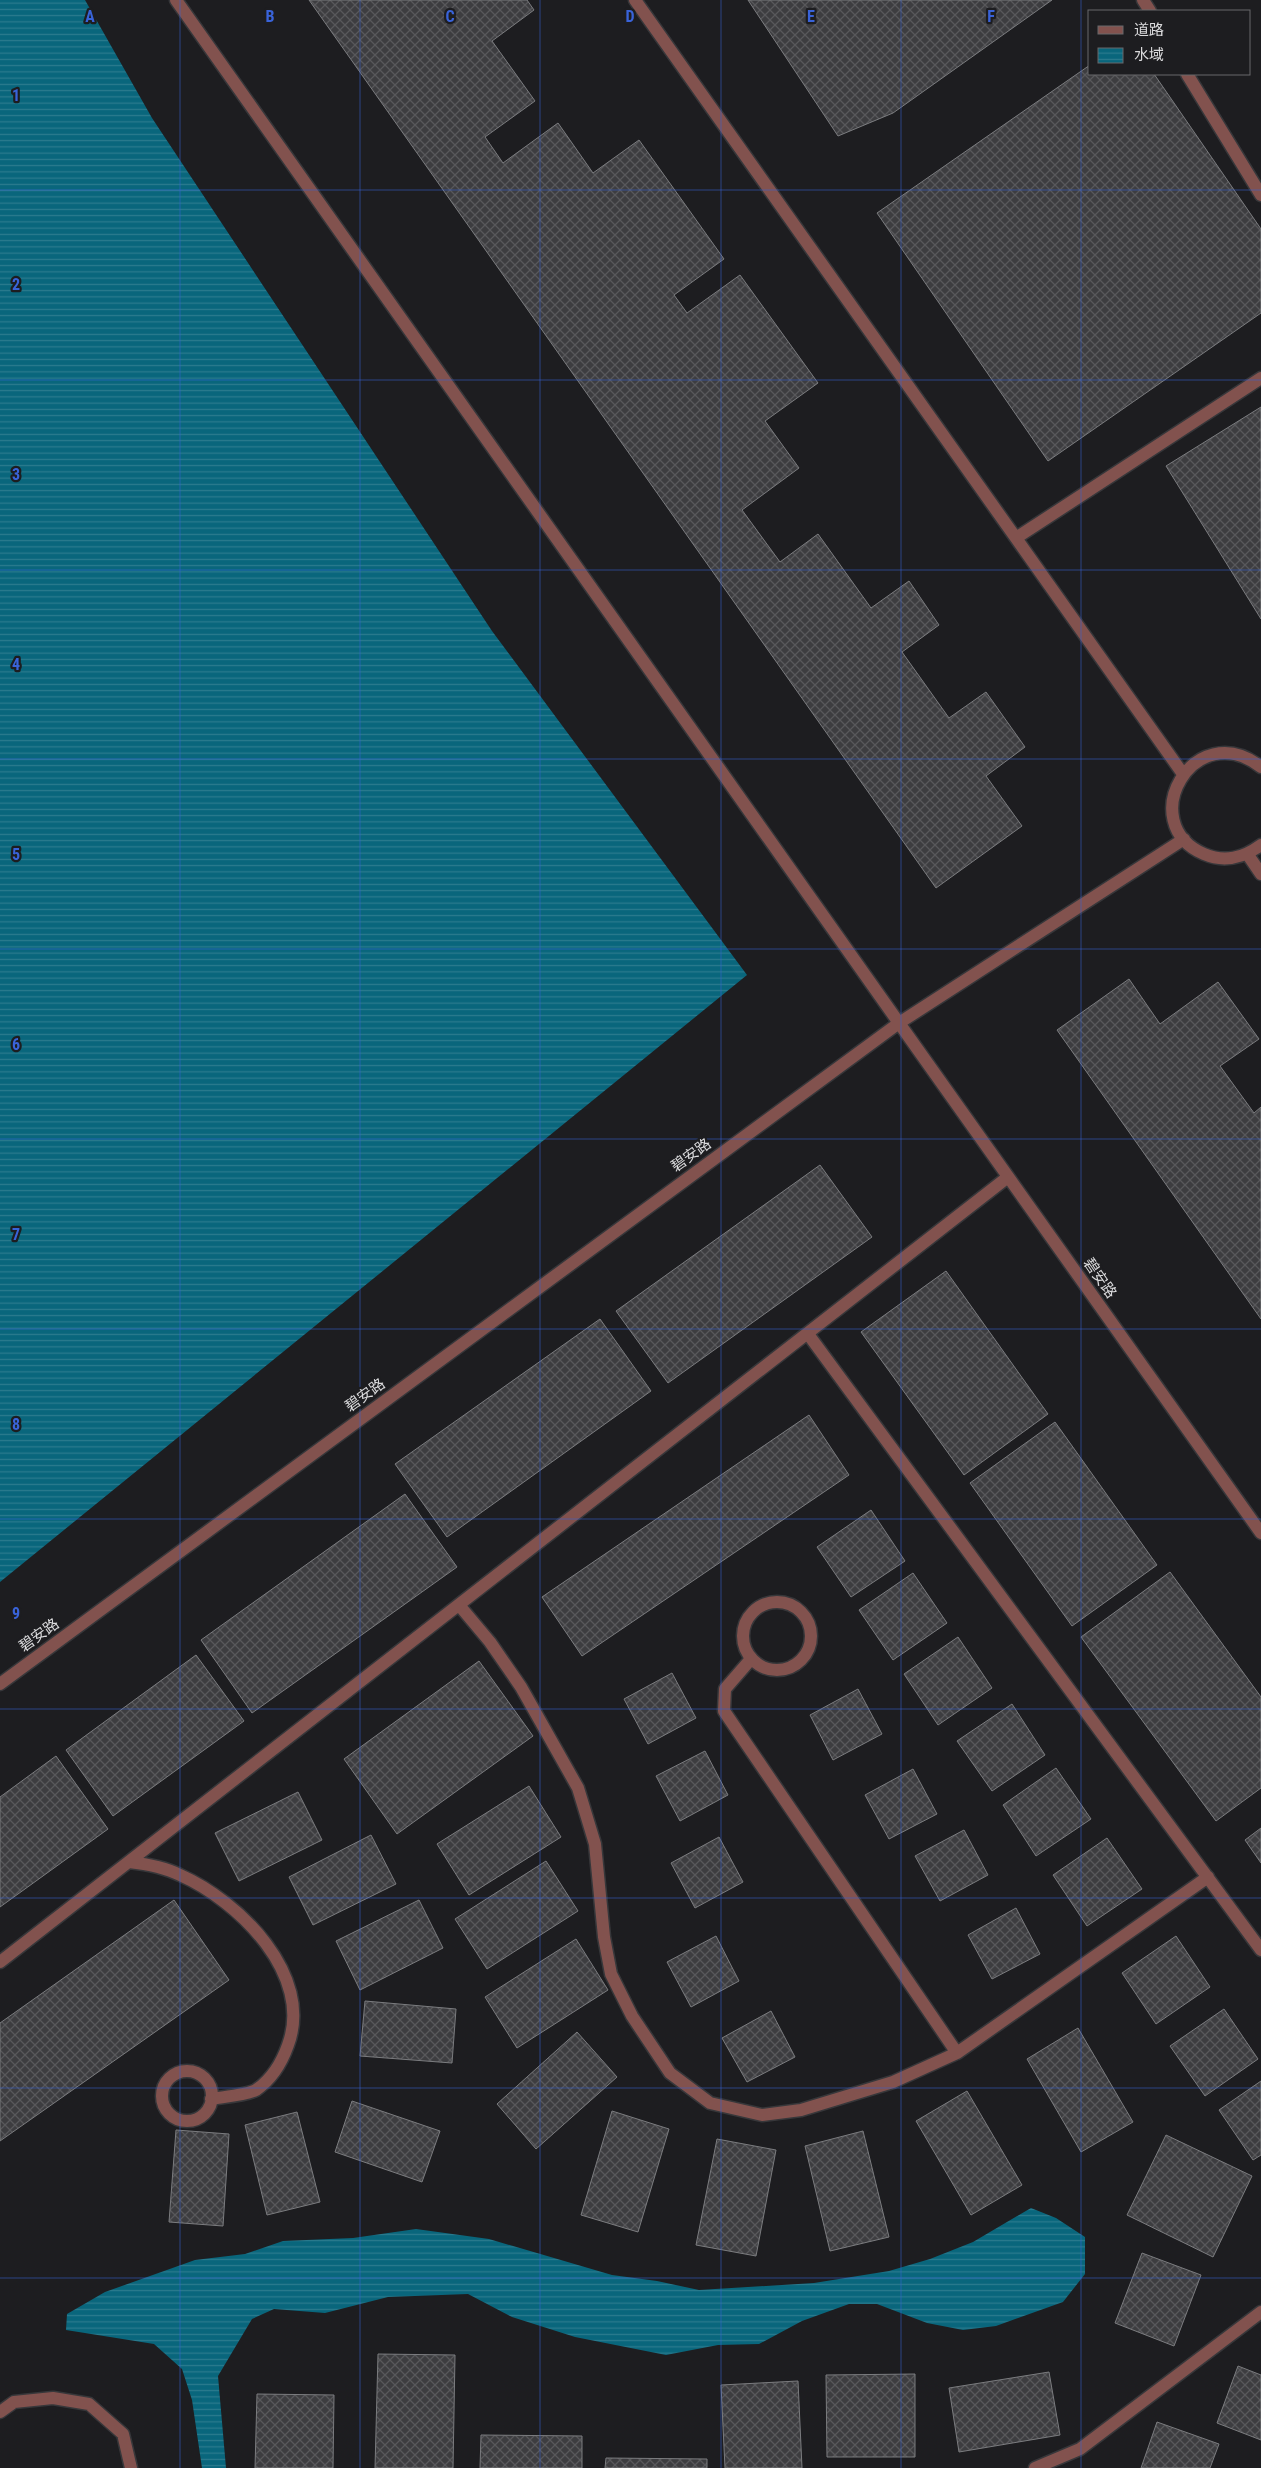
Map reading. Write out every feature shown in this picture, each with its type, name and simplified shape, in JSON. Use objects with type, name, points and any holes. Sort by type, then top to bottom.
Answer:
[{"type":"street","points":[[176,0],[899,1023],[1184,839]]},
{"type":"street","points":[[635,0],[1183,774]]},
{"type":"street","points":[[1189,75],[1261,195]]},
{"type":"street","points":[[1016,538],[1261,378]]},
{"type":"street","points":[[1261,767],[1246,757],[1228,753],[1211,754],[1196,762],[1183,774],[1175,790],[1172,807],[1175,824],[1184,839],[1197,851],[1213,858],[1230,859],[1248,855],[1261,845]]},
{"type":"street","points":[[1248,855],[1261,874]]},
{"type":"street","name":"碧安路","points":[[0,1684],[899,1023],[1261,1532]]},
{"type":"street","points":[[0,1962],[1008,1177]]},
{"type":"street","points":[[808,1334],[1261,1950]]},
{"type":"street","points":[[766,1603],[788,1603],[798,1609],[810,1628],[811,1639],[802,1660],[793,1667],[770,1670],[760,1666],[751,1659],[742,1638],[743,1627],[748,1616],[766,1603]]},
{"type":"street","points":[[459,1605],[490,1642],[521,1687],[578,1788],[595,1844],[604,1937],[611,1974],[632,2016],[670,2073],[710,2103],[762,2115],[802,2110],[851,2097],[893,2082],[957,2053],[1208,1877]]},
{"type":"street","points":[[751,1659],[725,1689],[724,1711],[957,2053]]},
{"type":"street","points":[[129,1862],[150,1865],[179,1874],[198,1884],[229,1907],[260,1935],[277,1960],[292,1992],[294,2029],[280,2066],[255,2091],[211,2099]]},
{"type":"street","points":[[188,2070],[204,2077],[212,2091],[211,2099],[209,2108],[198,2119],[181,2121],[167,2112],[163,2104],[163,2088],[172,2075],[188,2070]]},
{"type":"street","points":[[1035,2468],[1080,2449],[1261,2312]]},
{"type":"street","points":[[1,2409],[14,2402],[52,2398],[89,2404],[123,2434],[131,2468]]},
{"type":"water","points":[[0,0],[85,0],[152,118],[492,631],[747,975],[0,1582]]},
{"type":"water","points":[[1031,2208],[1056,2218],[1085,2237],[1085,2274],[1063,2302],[996,2326],[963,2330],[927,2323],[877,2304],[849,2304],[802,2321],[759,2344],[718,2345],[666,2355],[575,2337],[512,2317],[468,2294],[388,2297],[325,2313],[274,2309],[252,2319],[218,2376],[226,2468],[202,2468],[192,2400],[182,2369],[154,2344],[66,2330],[67,2314],[105,2292],[195,2260],[245,2254],[283,2241],[353,2238],[416,2229],[489,2239],[612,2275],[657,2281],[699,2290],[814,2283],[889,2271],[930,2259],[973,2242]]},
{"type":"building","points":[[309,0],[527,0],[534,10],[492,41],[535,101],[485,137],[503,163],[558,123],[593,173],[639,140],[724,259],[674,295],[687,313],[740,275],[818,383],[765,421],[799,468],[742,510],[780,562],[818,534],[871,608],[909,581],[939,625],[902,652],[949,718],[986,692],[1025,747],[986,776],[1022,826],[936,888]]},
{"type":"building","points":[[748,0],[1052,0],[893,113],[838,136]]},
{"type":"building","points":[[1088,66],[1088,75],[1155,75],[1261,229],[1261,313],[1048,461],[877,213]]},
{"type":"building","points":[[1261,407],[1261,619],[1166,466]]},
{"type":"building","points":[[1129,979],[1160,1024],[1218,982],[1259,1039],[1220,1066],[1254,1113],[1261,1107],[1261,1319],[1057,1030]]},
{"type":"building","points":[[820,1165],[872,1237],[668,1383],[616,1311]]},
{"type":"building","points":[[946,1271],[1048,1414],[964,1475],[861,1332]]},
{"type":"building","points":[[600,1319],[651,1391],[447,1537],[395,1464]]},
{"type":"building","points":[[809,1415],[849,1475],[582,1656],[542,1597]]},
{"type":"building","points":[[1055,1422],[1157,1565],[1072,1626],[970,1483]]},
{"type":"building","points":[[405,1494],[457,1567],[252,1713],[201,1640]]},
{"type":"building","points":[[871,1510],[905,1561],[851,1597],[817,1547]]},
{"type":"building","points":[[1170,1572],[1261,1697],[1261,1788],[1216,1821],[1081,1637]]},
{"type":"building","points":[[913,1573],[947,1623],[893,1660],[859,1610]]},
{"type":"building","points":[[958,1637],[992,1688],[938,1725],[904,1674]]},
{"type":"building","points":[[196,1655],[244,1721],[113,1816],[66,1750]]},
{"type":"building","points":[[479,1661],[533,1736],[397,1834],[344,1759]]},
{"type":"building","points":[[672,1673],[696,1718],[648,1744],[624,1699]]},
{"type":"building","points":[[858,1689],[882,1734],[833,1760],[810,1715]]},
{"type":"building","points":[[1012,1704],[1045,1755],[992,1791],[957,1741]]},
{"type":"building","points":[[705,1751],[728,1795],[680,1821],[656,1776]]},
{"type":"building","points":[[56,1756],[108,1829],[0,1907],[0,1797]]},
{"type":"building","points":[[1056,1768],[1091,1819],[1036,1856],[1003,1805]]},
{"type":"building","points":[[913,1769],[937,1814],[889,1839],[865,1795]]},
{"type":"building","points":[[529,1786],[561,1837],[469,1895],[437,1844]]},
{"type":"building","points":[[298,1792],[322,1840],[239,1881],[215,1833]]},
{"type":"building","points":[[1261,1828],[1261,1863],[1245,1840]]},
{"type":"building","points":[[964,1830],[988,1875],[940,1901],[915,1856]]},
{"type":"building","points":[[371,1835],[396,1884],[313,1925],[289,1877]]},
{"type":"building","points":[[719,1837],[743,1882],[695,1908],[671,1863]]},
{"type":"building","points":[[1107,1838],[1142,1889],[1087,1926],[1053,1875]]},
{"type":"building","points":[[546,1861],[578,1911],[487,1969],[455,1919]]},
{"type":"building","points":[[174,1900],[229,1980],[0,2141],[0,2023]]},
{"type":"building","points":[[419,1900],[443,1948],[360,1990],[336,1941]]},
{"type":"building","points":[[1016,1908],[1040,1954],[992,1979],[968,1935]]},
{"type":"building","points":[[716,1936],[739,1981],[691,2007],[667,1962]]},
{"type":"building","points":[[1176,1936],[1210,1987],[1156,2024],[1122,1973]]},
{"type":"building","points":[[576,1939],[608,1990],[517,2048],[485,1997]]},
{"type":"building","points":[[365,2001],[456,2009],[452,2063],[360,2056]]},
{"type":"building","points":[[1224,2009],[1258,2059],[1205,2096],[1170,2046]]},
{"type":"building","points":[[771,2011],[795,2057],[747,2082],[722,2038]]},
{"type":"building","points":[[1078,2028],[1133,2122],[1081,2152],[1027,2059]]},
{"type":"building","points":[[577,2032],[617,2077],[536,2149],[497,2104]]},
{"type":"building","points":[[1261,2081],[1261,2155],[1253,2160],[1219,2110]]},
{"type":"building","points":[[967,2091],[1022,2185],[971,2215],[916,2121]]},
{"type":"building","points":[[352,2101],[440,2131],[422,2182],[335,2152]]},
{"type":"building","points":[[612,2111],[669,2129],[638,2232],[581,2215]]},
{"type":"building","points":[[297,2112],[320,2202],[267,2215],[245,2125]]},
{"type":"building","points":[[176,2130],[229,2134],[223,2226],[169,2222]]},
{"type":"building","points":[[863,2131],[889,2237],[830,2251],[805,2146]]},
{"type":"building","points":[[1166,2135],[1252,2176],[1213,2257],[1127,2215]]},
{"type":"building","points":[[717,2139],[776,2150],[756,2256],[696,2245]]},
{"type":"building","points":[[1142,2253],[1201,2275],[1174,2346],[1115,2323]]},
{"type":"building","points":[[378,2354],[455,2355],[453,2468],[375,2468]]},
{"type":"building","points":[[1238,2366],[1261,2375],[1261,2440],[1217,2423]]},
{"type":"building","points":[[1049,2372],[1060,2435],[959,2452],[949,2388]]},
{"type":"building","points":[[915,2374],[915,2457],[827,2457],[826,2375]]},
{"type":"building","points":[[798,2381],[802,2468],[725,2468],[721,2385]]},
{"type":"building","points":[[257,2394],[334,2395],[333,2468],[255,2468]]},
{"type":"building","points":[[1157,2422],[1219,2444],[1210,2468],[1141,2468]]},
{"type":"building","points":[[481,2435],[582,2436],[582,2468],[480,2468]]},
{"type":"building","points":[[606,2458],[707,2459],[707,2468],[605,2468]]}]
